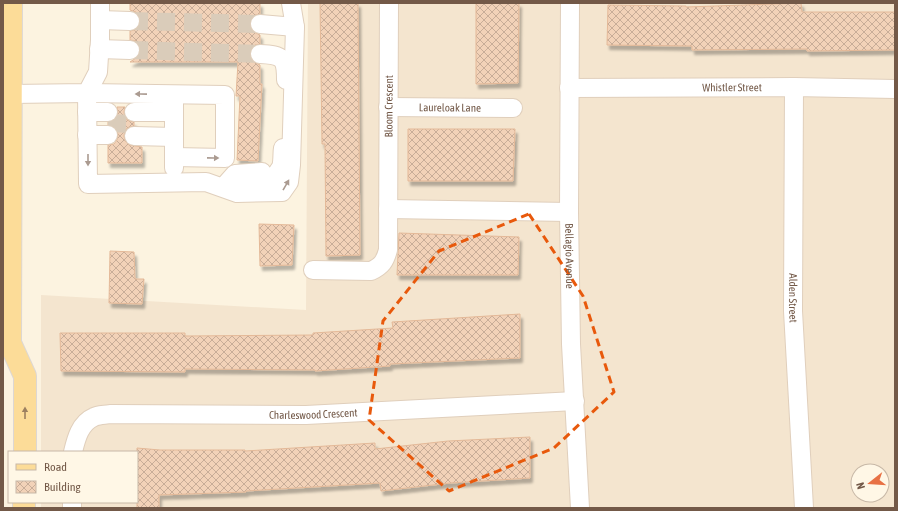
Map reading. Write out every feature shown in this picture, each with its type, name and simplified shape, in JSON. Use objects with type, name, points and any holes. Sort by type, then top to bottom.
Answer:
[{"type":"main road","points":[[11,3],[11,94],[6,350],[25,376],[25,451]]},
{"type":"street","points":[[206,182],[237,193],[282,192],[289,182],[295,27],[291,3]]},
{"type":"street","name":"Bloom Crescent","points":[[313,270],[371,271],[379,268],[385,261],[388,250],[389,3]]},
{"type":"street","name":"Bellagio Avenue","points":[[570,3],[568,212],[571,344],[580,508]]},
{"type":"street","points":[[130,21],[100,11],[98,72],[87,93],[88,184],[206,182],[251,184],[263,183],[274,175],[281,166],[287,95],[285,62],[280,57],[260,54]]},
{"type":"street","points":[[260,24],[295,27]]},
{"type":"street","points":[[99,49],[130,50]]},
{"type":"street","name":"Whistler Street","points":[[569,88],[794,87],[895,89]]},
{"type":"street","name":"Alden Street","points":[[794,87],[793,311],[804,508]]},
{"type":"street","points":[[11,94],[87,93],[174,117]]},
{"type":"street","points":[[174,117],[134,124],[174,117],[226,95],[225,158],[174,157]]},
{"type":"street","name":"Laureloak Lane","points":[[388,107],[513,108]]},
{"type":"street","points":[[174,117],[174,183]]},
{"type":"street","points":[[87,124],[108,124],[87,124]]},
{"type":"street","points":[[388,209],[568,212]]},
{"type":"street","name":"Charleswood Crescent","points":[[73,451],[76,436],[84,425],[94,417],[110,414],[306,415],[575,401]]},
{"type":"highlighted area","points":[[529,214],[583,296],[614,392],[554,448],[449,491],[369,420],[383,321],[439,251]]},
{"type":"shaded area","points":[[308,3],[895,3],[895,508],[41,508],[41,503],[138,503],[138,451],[41,451],[41,295],[306,310]]},
{"type":"building","points":[[130,3],[260,3],[260,14],[255,15],[250,23],[250,28],[260,35],[260,44],[255,45],[252,48],[250,54],[251,59],[260,65],[260,84],[262,84],[258,161],[237,160],[240,96],[236,96],[238,62],[130,62],[139,56],[140,50],[136,41],[130,40],[130,31],[139,27],[140,21],[136,12],[130,10]]},
{"type":"building","points":[[320,3],[358,3],[360,255],[326,256],[325,144],[322,144]]},
{"type":"building","points":[[476,3],[519,3],[518,83],[476,84]]},
{"type":"building","points":[[801,3],[802,12],[895,12],[895,50],[692,50],[692,46],[607,45],[608,5],[686,7]]},
{"type":"building","points":[[117,107],[125,107],[125,118],[134,122],[134,126],[125,130],[124,136],[125,141],[129,145],[142,147],[142,163],[108,163],[108,145],[114,144],[118,135],[117,129],[108,125],[108,122],[117,118]]},
{"type":"building","points":[[408,129],[515,129],[513,181],[408,181]]},
{"type":"building","points":[[259,224],[294,225],[292,265],[260,266]]},
{"type":"building","points":[[399,233],[519,237],[518,275],[397,275]]},
{"type":"building","points":[[110,251],[134,252],[135,279],[144,279],[142,304],[109,303]]},
{"type":"building","points":[[520,314],[520,358],[390,364],[390,366],[315,371],[185,369],[185,372],[61,371],[60,333],[185,333],[185,336],[313,335],[313,333],[393,328],[392,322]]},
{"type":"building","points":[[530,437],[530,478],[450,483],[381,491],[380,483],[246,492],[159,495],[159,508],[137,508],[137,448],[160,450],[245,451],[375,443],[375,449],[448,441]]},
{"type":"tunnel","points":[[130,21],[260,24]]},
{"type":"tunnel","points":[[130,50],[260,54]]},
{"type":"tunnel","points":[[108,123],[134,124]]}]
